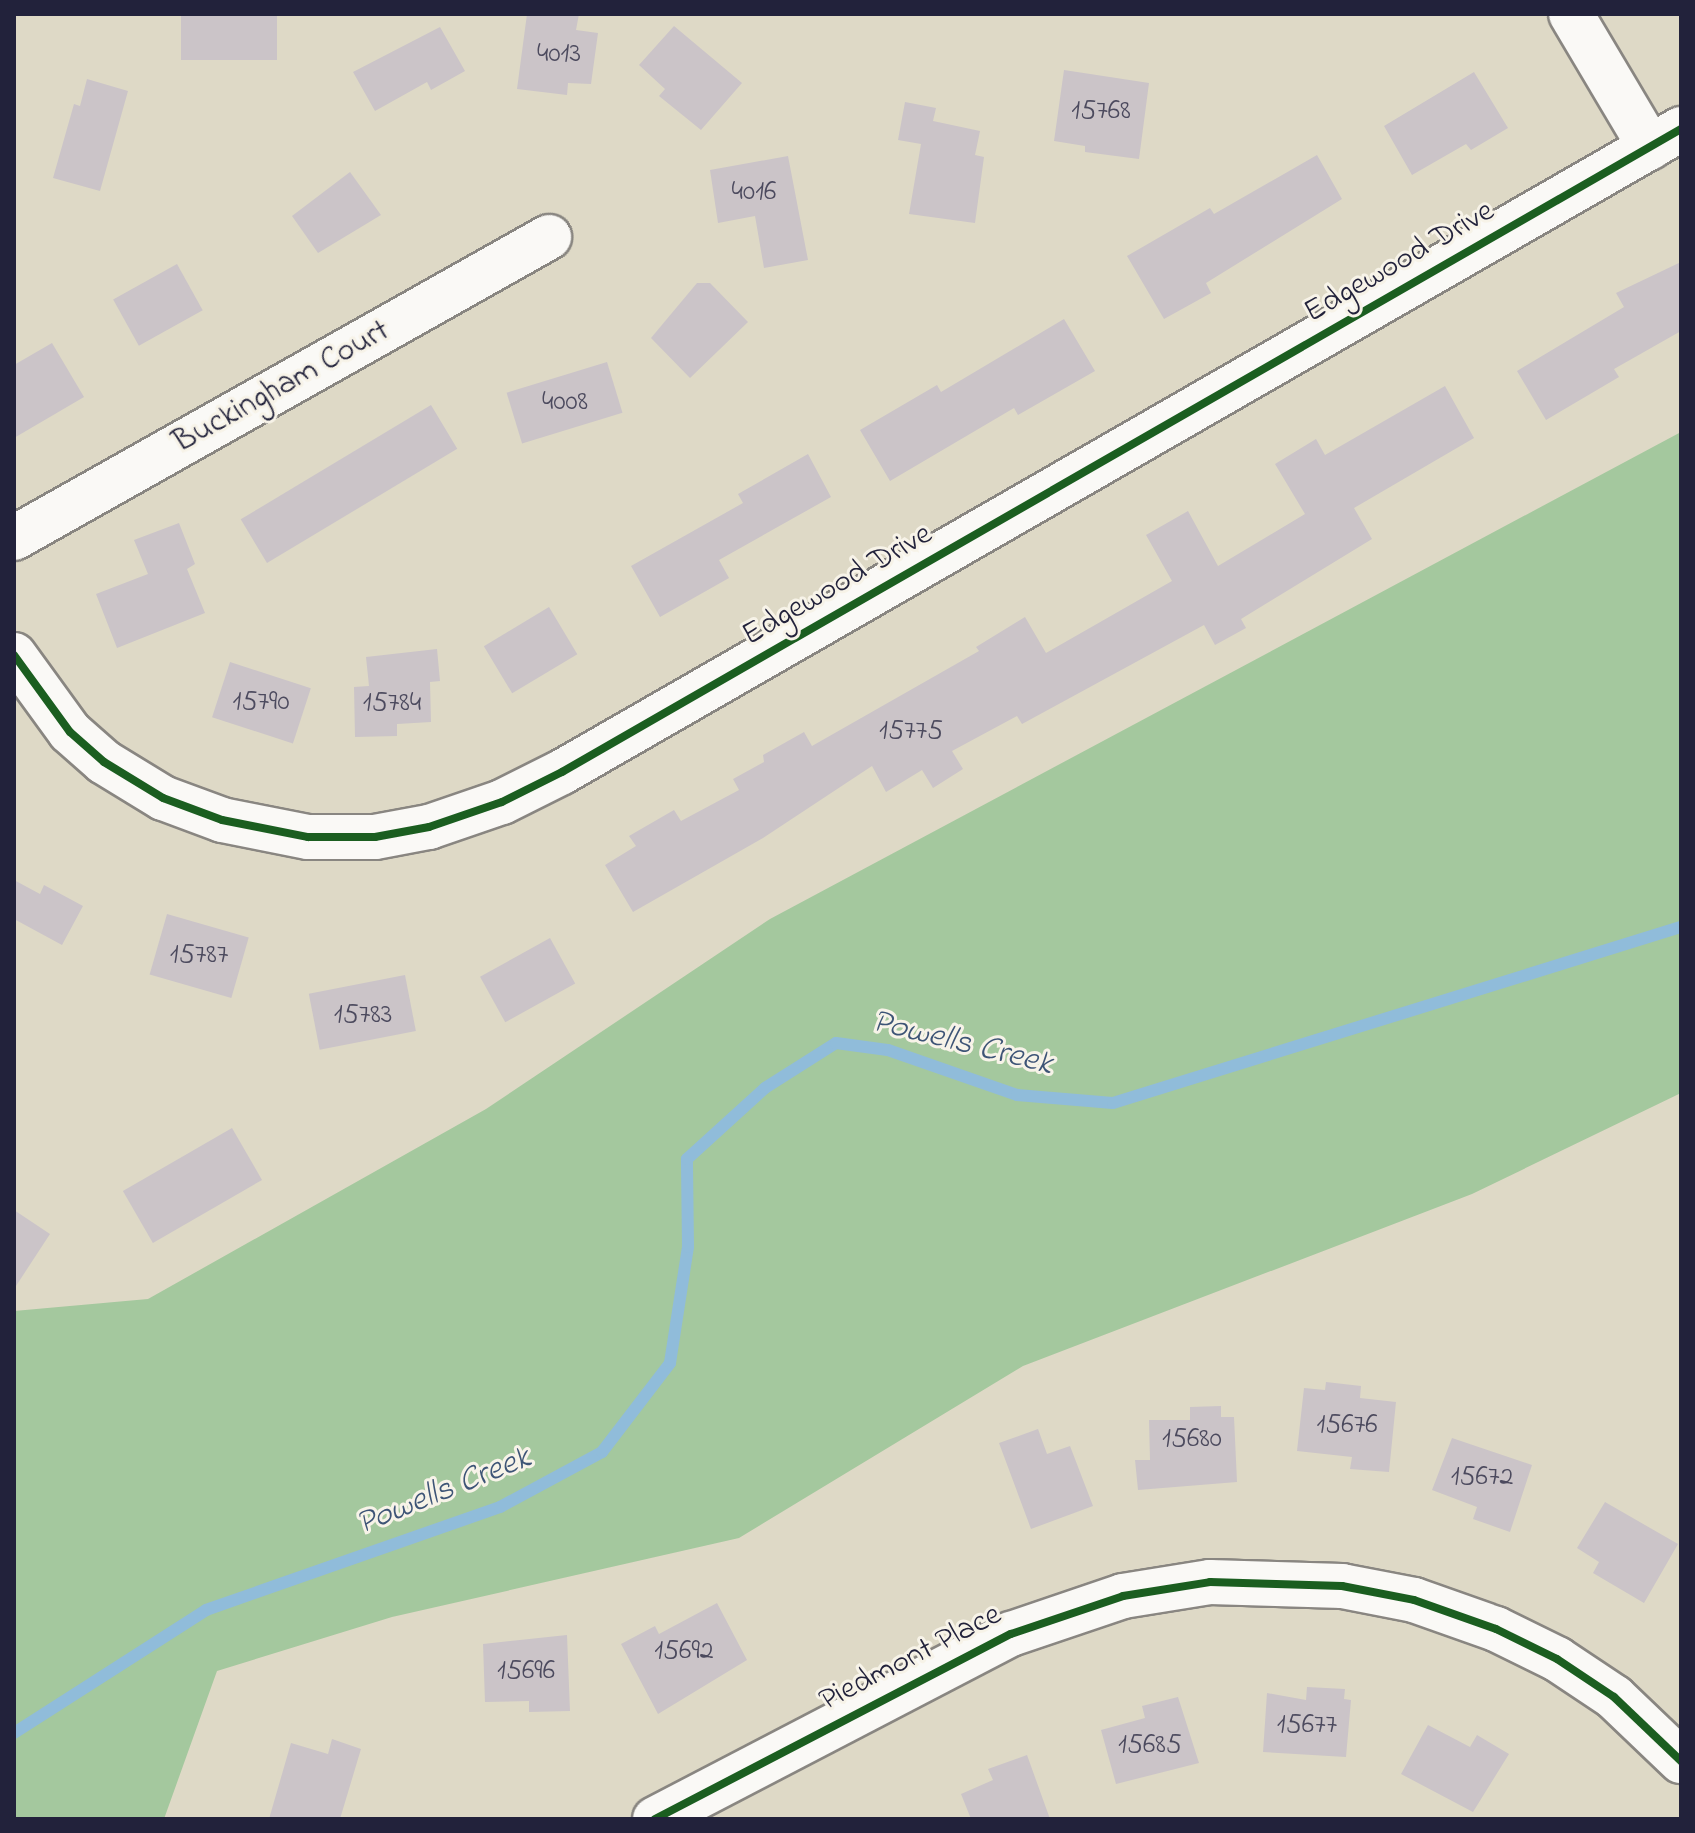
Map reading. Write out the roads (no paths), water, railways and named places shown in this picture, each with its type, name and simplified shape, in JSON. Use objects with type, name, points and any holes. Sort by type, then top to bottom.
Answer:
[{"type":"street","points":[[1571,14],[1666,138]]},
{"type":"street","name":"Edgewood Drive","points":[[14,655],[70,732],[104,762],[163,798],[222,820],[308,837],[375,837],[429,827],[502,802],[562,772],[1666,138]]},
{"type":"street","name":"Buckingham Court","points":[[14,538],[549,237]]},
{"type":"street","name":"Piedmont Place","points":[[655,1819],[1011,1634],[1123,1596],[1210,1582],[1342,1586],[1414,1600],[1496,1629],[1557,1659],[1614,1697],[1681,1761]]},
{"type":"waterway","name":"Powells Creek","points":[[14,1733],[206,1610],[500,1507],[602,1452],[670,1363],[688,1247],[687,1159],[765,1088],[836,1043],[888,1050],[1017,1095],[1113,1103],[1681,927]]}]
